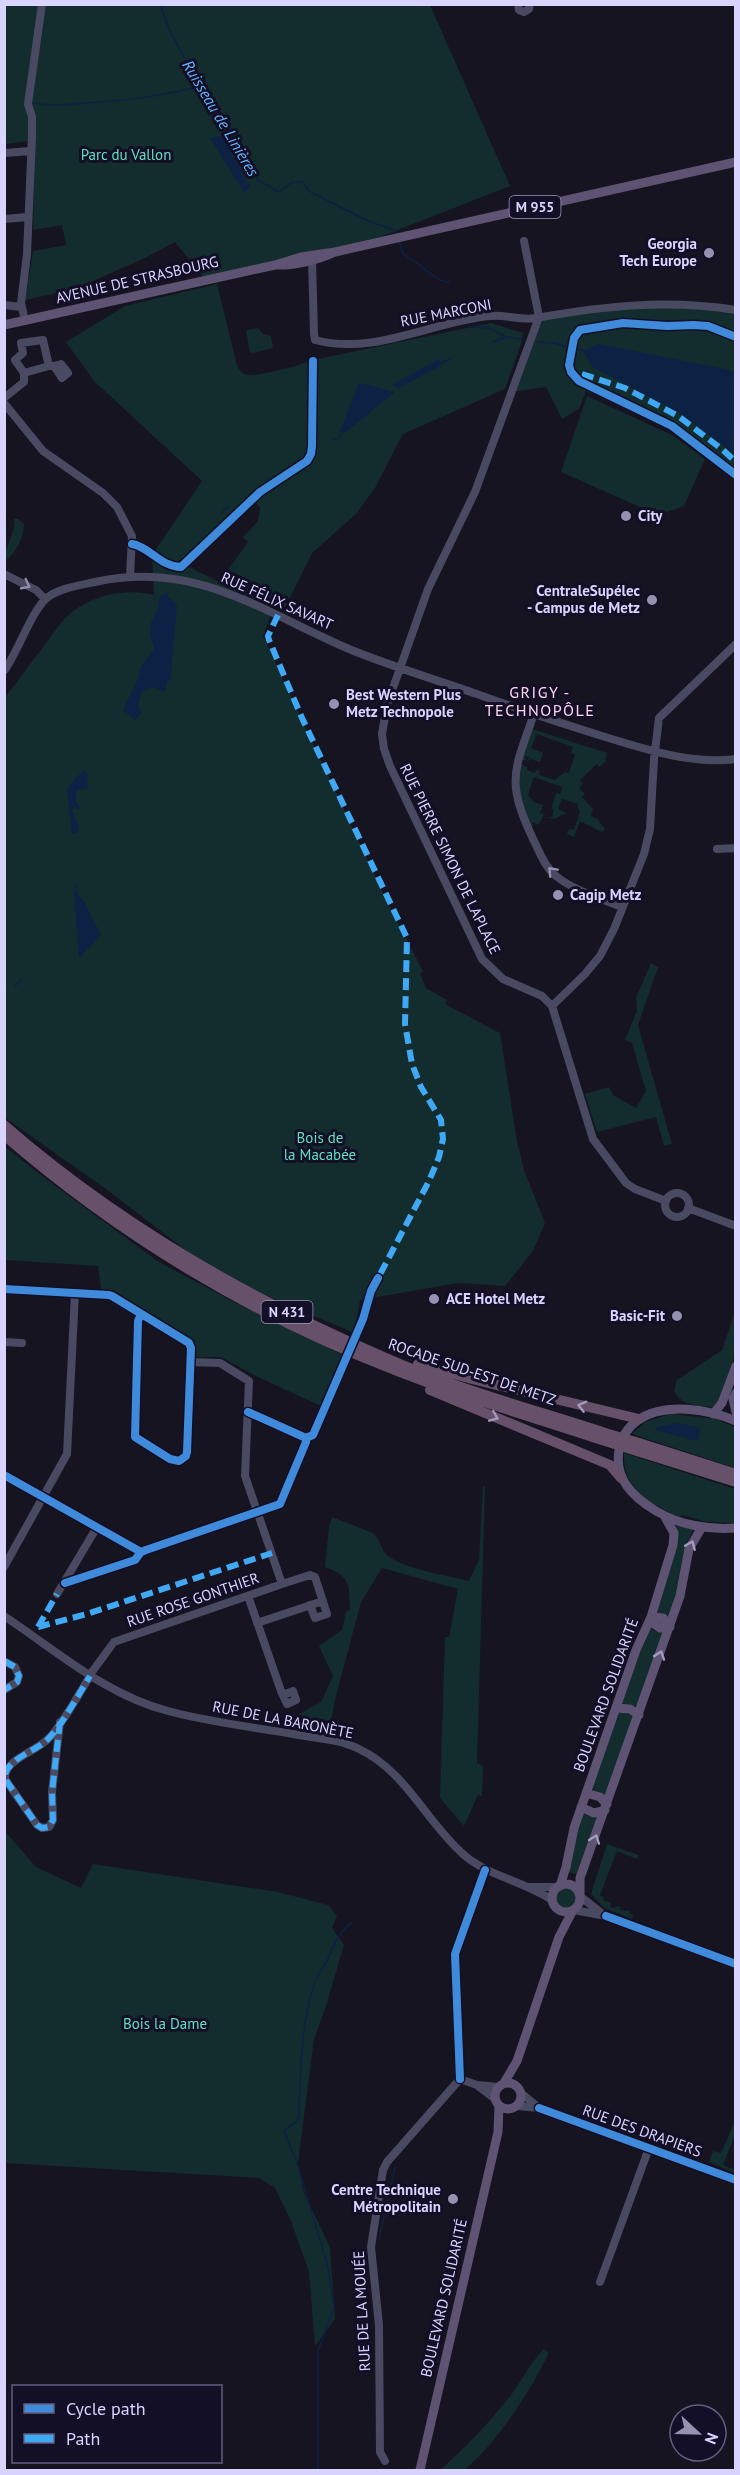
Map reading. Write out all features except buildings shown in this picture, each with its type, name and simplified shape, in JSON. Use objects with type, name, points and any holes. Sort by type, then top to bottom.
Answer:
[{"type":"highway","name":"ROCADE SUD-EST DE METZ","points":[[4,1125],[55,1167],[139,1228],[241,1290],[341,1338],[436,1378],[603,1436]]},
{"type":"highway","name":"ROCADE SUD-EST DE METZ","points":[[4,1135],[50,1174],[135,1235],[237,1297],[326,1341],[428,1383],[735,1474]]},
{"type":"highway","points":[[341,1338],[472,1379],[639,1419]]},
{"type":"highway","points":[[326,1341],[368,1364],[610,1465],[621,1478]]},
{"type":"highway","name":"ROCADE SUD-EST DE METZ","points":[[638,1447],[735,1482]]},
{"type":"main road","name":"AVENUE DE STRASBOURG","points":[[275,265],[286,265],[735,162]]},
{"type":"main road","name":"AVENUE DE STRASBOURG","points":[[4,325],[275,265],[313,254],[335,252]]},
{"type":"main road","points":[[713,1414],[722,1403],[735,1366]]},
{"type":"main road","points":[[735,1393],[733,1399],[735,1412]]},
{"type":"main road","points":[[735,1421],[713,1414],[669,1410],[639,1419],[627,1431],[620,1446],[618,1461],[621,1478],[636,1498],[665,1517],[702,1527],[735,1528]]},
{"type":"main road","name":"BOULEVARD SOLIDARITÉ","points":[[558,1886],[581,1807],[636,1650],[651,1619],[674,1540],[665,1517]]},
{"type":"main road","points":[[501,2085],[517,2061],[559,1937],[580,1903],[580,1878],[670,1627],[680,1596],[689,1549],[702,1527]]},
{"type":"main road","points":[[651,1619],[660,1628],[670,1627]]},
{"type":"main road","points":[[616,1708],[630,1709],[639,1715]]},
{"type":"main road","points":[[586,1793],[600,1797],[606,1807]]},
{"type":"main road","points":[[581,1807],[594,1812],[606,1807]]},
{"type":"main road","points":[[559,1937],[553,1892],[558,1886],[572,1885],[580,1896]]},
{"type":"main road","points":[[554,1905],[563,1912],[573,1911]]},
{"type":"main road","points":[[517,2061],[519,2090]]},
{"type":"main road","points":[[501,2085],[511,2083],[519,2090]]},
{"type":"main road","name":"BOULEVARD SOLIDARITÉ","points":[[420,2470],[498,2132],[496,2102],[501,2085]]},
{"type":"main road","name":"BOULEVARD SOLIDARITÉ","points":[[498,2132],[514,2108],[519,2090]]},
{"type":"main road","points":[[496,2102],[514,2108]]},
{"type":"street","points":[[25,321],[21,307],[31,151],[32,117],[29,95],[42,4]]},
{"type":"street","points":[[518,4],[519,10],[524,12],[529,9],[530,4]]},
{"type":"street","points":[[4,153],[31,151]]},
{"type":"street","points":[[4,219],[28,217]]},
{"type":"street","points":[[524,241],[539,317]]},
{"type":"street","name":"RUE MARCONI","points":[[312,259],[314,334],[315,340],[322,342],[361,344],[491,315],[539,317],[624,305],[688,305],[735,310]]},
{"type":"street","points":[[4,306],[21,307]]},
{"type":"street","name":"RUE PIERRE SIMON DE LAPLACE","points":[[539,317],[475,492],[441,557],[428,589],[383,722],[383,742],[390,766],[483,959],[503,979],[546,998],[552,1006],[593,1139],[626,1183],[666,1201]]},
{"type":"street","points":[[4,398],[24,382],[24,373],[15,360],[23,353],[21,343],[43,340],[51,366],[24,373]]},
{"type":"street","points":[[4,403],[43,451],[103,493],[117,507],[131,532],[130,576]]},
{"type":"street","points":[[132,543],[164,563],[182,567],[245,505]]},
{"type":"street","points":[[4,574],[36,590],[45,599],[13,659],[4,671]]},
{"type":"street","name":"RUE FÉLIX SAVART","points":[[45,599],[55,592],[92,582],[130,576],[176,578],[205,584],[232,594],[340,645],[534,714],[654,751],[711,760],[735,759]]},
{"type":"street","points":[[552,1006],[585,975],[600,956],[644,854],[649,834],[657,724],[663,712],[735,644]]},
{"type":"street","points":[[534,714],[514,777],[517,800],[530,831],[546,866],[557,877],[622,907]]},
{"type":"street","points":[[717,849],[735,848]]},
{"type":"street","points":[[546,998],[568,990]]},
{"type":"street","points":[[680,1193],[687,1199],[688,1208],[681,1216],[674,1216],[667,1210],[666,1201],[671,1194],[680,1193]]},
{"type":"street","points":[[688,1208],[733,1224]]},
{"type":"street","points":[[4,1289],[109,1295],[141,1314],[189,1343],[191,1348],[188,1452],[182,1460],[176,1460],[138,1441],[135,1437],[138,1321],[141,1314]]},
{"type":"street","points":[[4,1567],[67,1454],[75,1293]]},
{"type":"street","points":[[4,1342],[22,1343]]},
{"type":"street","name":"RUE ROSE GONTHIER","points":[[60,1722],[52,1792],[53,1820],[49,1827],[42,1828],[37,1825],[5,1779],[5,1773],[10,1766],[47,1741],[114,1642],[282,1584],[245,1476],[249,1381],[220,1363],[190,1362]]},
{"type":"street","points":[[65,1583],[135,1560],[141,1552],[280,1504],[306,1443],[306,1438],[248,1412]]},
{"type":"street","points":[[4,1475],[141,1552]]},
{"type":"street","points":[[57,1594],[96,1527]]},
{"type":"street","points":[[282,1584],[312,1575],[327,1614],[315,1618],[310,1605]]},
{"type":"street","points":[[248,1596],[283,1695]]},
{"type":"street","points":[[257,1623],[323,1601]]},
{"type":"street","name":"RUE DE LA BARONÈTE","points":[[4,1616],[90,1676],[134,1699],[170,1712],[334,1741],[359,1749],[390,1769],[454,1846],[485,1870],[530,1887],[554,1905]]},
{"type":"street","points":[[4,1660],[17,1669],[19,1676],[17,1682],[4,1690]]},
{"type":"street","points":[[485,1870],[455,1954],[460,2079],[477,2085],[501,2085]]},
{"type":"street","name":"RUE DE LA BARONÈTE","points":[[530,1887],[558,1886]]},
{"type":"street","points":[[580,1896],[606,1916]]},
{"type":"street","points":[[573,1911],[606,1916],[735,1964]]},
{"type":"street","name":"RUE DE LA MOUÉE","points":[[385,2461],[380,2452],[379,2325],[371,2247],[383,2170],[387,2162],[460,2079]]},
{"type":"street","points":[[477,2085],[496,2102]]},
{"type":"street","name":"RUE DES DRAPIERS","points":[[519,2090],[539,2108]]},
{"type":"street","name":"RUE DES DRAPIERS","points":[[514,2108],[539,2108],[735,2180]]},
{"type":"street","points":[[600,2282],[649,2148]]},
{"type":"green space","name":"Parc du Vallon","points":[[4,5],[430,5],[510,186],[380,237],[204,278],[175,242],[75,289],[25,300],[33,251],[66,245],[62,225],[33,230],[34,190],[29,141],[5,144]]},
{"type":"green space","name":"Bois de la Macabée","points":[[217,284],[237,366],[243,373],[249,375],[272,372],[313,360],[491,323],[523,333],[505,389],[403,434],[375,488],[356,514],[312,553],[283,611],[274,606],[263,636],[390,908],[423,971],[420,974],[426,988],[447,1000],[445,1004],[500,1033],[517,1142],[524,1170],[545,1223],[533,1251],[505,1286],[458,1283],[360,1300],[354,1333],[251,1289],[192,1255],[106,1189],[5,1118],[4,699],[64,619],[73,611],[94,600],[118,593],[154,595],[152,555],[202,481],[94,381],[66,342],[125,306]],"holes":[[[253,500],[260,507],[258,521],[243,537],[248,542],[219,582],[187,566]]]},
{"type":"green space","points":[[604,306],[735,310],[735,480],[676,434],[586,391],[579,409],[562,419],[546,387],[512,392],[539,317]]},
{"type":"green space","points":[[258,328],[263,334],[271,336],[273,348],[253,353],[250,352],[246,330]]},
{"type":"green space","points":[[587,396],[672,435],[705,459],[684,506],[658,515],[561,472]]},
{"type":"green space","points":[[14,519],[24,524],[23,535],[16,549],[5,561],[13,530]]},
{"type":"green space","points":[[532,729],[607,753],[605,762],[599,767],[597,764],[580,780],[583,784],[579,788],[585,794],[582,797],[593,809],[591,816],[597,819],[605,829],[602,832],[580,821],[574,837],[567,834],[569,829],[574,830],[580,811],[578,804],[562,799],[558,809],[566,813],[554,819],[548,817],[552,817],[554,810],[551,809],[556,793],[560,794],[562,787],[551,783],[549,787],[550,783],[534,777],[528,795],[534,802],[543,805],[540,813],[544,814],[540,823],[536,825],[534,822],[532,823],[534,826],[531,826],[518,793],[520,764],[527,767],[527,770],[535,773],[536,770],[540,771],[539,775],[555,780],[565,772],[569,773],[575,754],[571,753],[573,747],[537,734],[531,748],[543,753],[540,762],[530,759],[527,762],[529,757],[525,756],[526,761],[522,760]]},
{"type":"green space","points":[[651,963],[658,967],[638,1025],[672,1144],[664,1146],[656,1117],[597,1132],[585,1094],[609,1087],[613,1095],[636,1108],[646,1091],[632,1043],[625,1040],[637,1011],[636,998]]},
{"type":"green space","points":[[4,1146],[159,1262],[234,1302],[345,1356],[323,1407],[221,1357],[194,1357],[195,1344],[123,1297],[101,1289],[98,1266],[5,1260]]},
{"type":"green space","points":[[735,1312],[733,1362],[721,1398],[713,1407],[686,1403],[674,1391],[677,1380],[722,1350]]},
{"type":"green space","points":[[670,1414],[716,1419],[735,1427],[735,1468],[632,1434],[645,1422]]},
{"type":"green space","points":[[624,1453],[735,1489],[735,1523],[707,1522],[682,1515],[679,1517],[648,1501],[633,1486],[628,1476]]},
{"type":"green space","points":[[483,1486],[485,1487],[477,1763],[483,1766],[482,1796],[478,1795],[464,1826],[440,1798],[445,1637],[449,1637],[458,1589],[382,1568],[361,1602],[335,1700],[329,1733],[279,1725],[321,1702],[333,1676],[319,1646],[342,1630],[346,1612],[350,1610],[347,1582],[340,1574],[325,1567],[332,1517],[373,1533],[386,1554],[396,1561],[469,1581],[479,1560]]},
{"type":"green space","points":[[676,1525],[693,1530],[687,1543],[680,1583],[669,1619],[655,1612]]},
{"type":"green space","points":[[649,1627],[664,1633],[638,1707],[621,1703]]},
{"type":"green space","points":[[623,1711],[633,1716],[607,1797],[590,1788],[616,1715]]},
{"type":"green space","points":[[582,1813],[599,1814],[578,1875],[568,1872]]},
{"type":"green space","name":"Bois la Dame","points":[[4,1830],[36,1867],[81,1888],[93,1864],[278,1892],[328,1905],[337,1916],[332,1928],[344,1945],[314,2039],[298,2163],[304,2193],[330,2247],[335,2319],[315,2346],[309,2272],[291,2221],[275,2188],[259,2178],[5,2163]]},
{"type":"green space","points":[[607,1844],[639,1855],[637,1859],[617,1851],[600,1895],[604,1897],[603,1900],[611,1903],[610,1907],[621,1907],[620,1910],[630,1911],[629,1913],[633,1915],[632,1919],[604,1908],[591,1894]]},
{"type":"green space","points":[[566,1887],[574,1890],[577,1898],[574,1906],[566,1909],[558,1906],[555,1898],[558,1890]]},
{"type":"green space","points":[[735,2121],[735,2135],[723,2165],[735,2170],[735,2173],[709,2162],[713,2151],[721,2153]]},
{"type":"green space","points":[[544,2349],[549,2353],[532,2384],[512,2416],[489,2446],[464,2470],[440,2470],[494,2415]]},
{"type":"water","points":[[222,136],[250,187],[244,192],[210,138]]},
{"type":"water","points":[[599,344],[735,371],[735,455],[681,414],[593,367],[583,351]]},
{"type":"water","points":[[439,359],[442,365],[399,388],[392,385]]},
{"type":"water","points":[[359,383],[395,392],[343,434],[340,431]]},
{"type":"water","points":[[168,593],[167,596],[177,605],[170,681],[167,681],[165,692],[153,687],[141,693],[138,705],[141,713],[135,720],[123,710],[139,677],[141,666],[153,651],[154,646],[150,635],[151,623],[158,608],[160,596]]},
{"type":"water","points":[[83,770],[88,774],[89,788],[78,790],[76,793],[75,797],[80,809],[78,810],[75,806],[72,810],[79,829],[78,832],[72,834],[67,789]]},
{"type":"water","points":[[74,891],[83,900],[101,935],[79,958]]},
{"type":"water","points":[[678,1423],[700,1428],[697,1441],[656,1430],[656,1427]]},
{"type":"waterway","name":"Ruisseau de Linières","points":[[160,4],[169,29],[188,65],[223,118],[250,171],[258,180],[279,192],[293,182],[303,182],[309,191],[368,221],[395,230],[398,234]]},
{"type":"waterway","points":[[33,103],[66,105],[124,100],[201,86]]},
{"type":"waterway","name":"Ruisseau de Linières","points":[[399,241],[403,254],[433,276],[450,282]]},
{"type":"waterway","name":"Ruisseau de Linières","points":[[468,327],[489,328],[506,337]]},
{"type":"waterway","name":"Ruisseau de Linières","points":[[492,342],[508,337],[524,340]]},
{"type":"waterway","points":[[538,342],[554,343],[584,351]]},
{"type":"waterway","points":[[440,364],[451,358]]},
{"type":"waterway","points":[[332,438],[336,440],[342,433]]},
{"type":"waterway","points":[[308,450],[317,446]]},
{"type":"waterway","points":[[222,513],[228,506]]},
{"type":"waterway","points":[[76,884],[77,894]]},
{"type":"waterway","points":[[15,986],[22,979]]},
{"type":"waterway","points":[[318,2470],[318,2351],[334,2307],[328,2267],[296,2160],[284,2132],[299,2118],[302,2046],[312,1992],[336,1940],[352,1923]]},
{"type":"waterway","points":[[379,2239],[395,2167]]},
{"type":"marked path","points":[[582,374],[625,388],[678,416],[736,462]]},
{"type":"marked path","points":[[278,615],[268,636],[269,640],[302,718],[407,938],[405,1024],[412,1064],[421,1087],[441,1120],[443,1139],[439,1157],[429,1181],[376,1282]]},
{"type":"marked path","points":[[38,1627],[87,1614],[272,1553]]},
{"type":"marked path","points":[[38,1627],[57,1594]]},
{"type":"marked path","points":[[4,1661],[15,1667],[19,1676],[17,1682],[4,1690]]},
{"type":"marked path","points":[[60,1722],[52,1792],[53,1820],[49,1827],[42,1828],[37,1825],[5,1779],[6,1772],[15,1761],[53,1734],[59,1726],[64,1718],[90,1676]]},
{"type":"cycle path","points":[[736,337],[708,326],[694,325],[623,323],[580,330],[574,338],[569,365],[571,372],[579,381],[672,426],[736,475]]},
{"type":"cycle path","points":[[132,544],[167,564],[181,567],[260,492],[307,461],[312,446],[313,361]]},
{"type":"cycle path","points":[[306,1438],[313,1435],[363,1319],[371,1291],[378,1278]]},
{"type":"cycle path","points":[[4,1289],[109,1295],[112,1296],[189,1343],[191,1348],[187,1452],[186,1456],[179,1461],[170,1459],[135,1437],[138,1321],[141,1314]]},
{"type":"cycle path","points":[[65,1583],[135,1560],[141,1552],[146,1550],[280,1504],[306,1438],[248,1412]]},
{"type":"cycle path","points":[[4,1475],[141,1552]]},
{"type":"cycle path","points":[[460,2079],[455,1954],[485,1870]]},
{"type":"cycle path","points":[[606,1916],[736,1964]]},
{"type":"cycle path","points":[[539,2108],[736,2180]]},
{"type":"place","name":"Georgia Tech Europe","points":[[709,253]]},
{"type":"place","name":"City","points":[[626,516]]},
{"type":"place","name":"CentraleSupélec - Campus de Metz","points":[[652,600]]},
{"type":"place","name":"Best Western Plus Metz Technopole","points":[[334,704]]},
{"type":"place","name":"Cagip Metz","points":[[558,895]]},
{"type":"place","name":"ACE Hotel Metz","points":[[434,1299]]},
{"type":"place","name":"Basic-Fit","points":[[677,1316]]},
{"type":"place","name":"Centre Technique Métropolitain","points":[[453,2199]]},
{"type":"district","name":"GRIGY - TECHNOPÔLE","points":[[540,701]]}]
